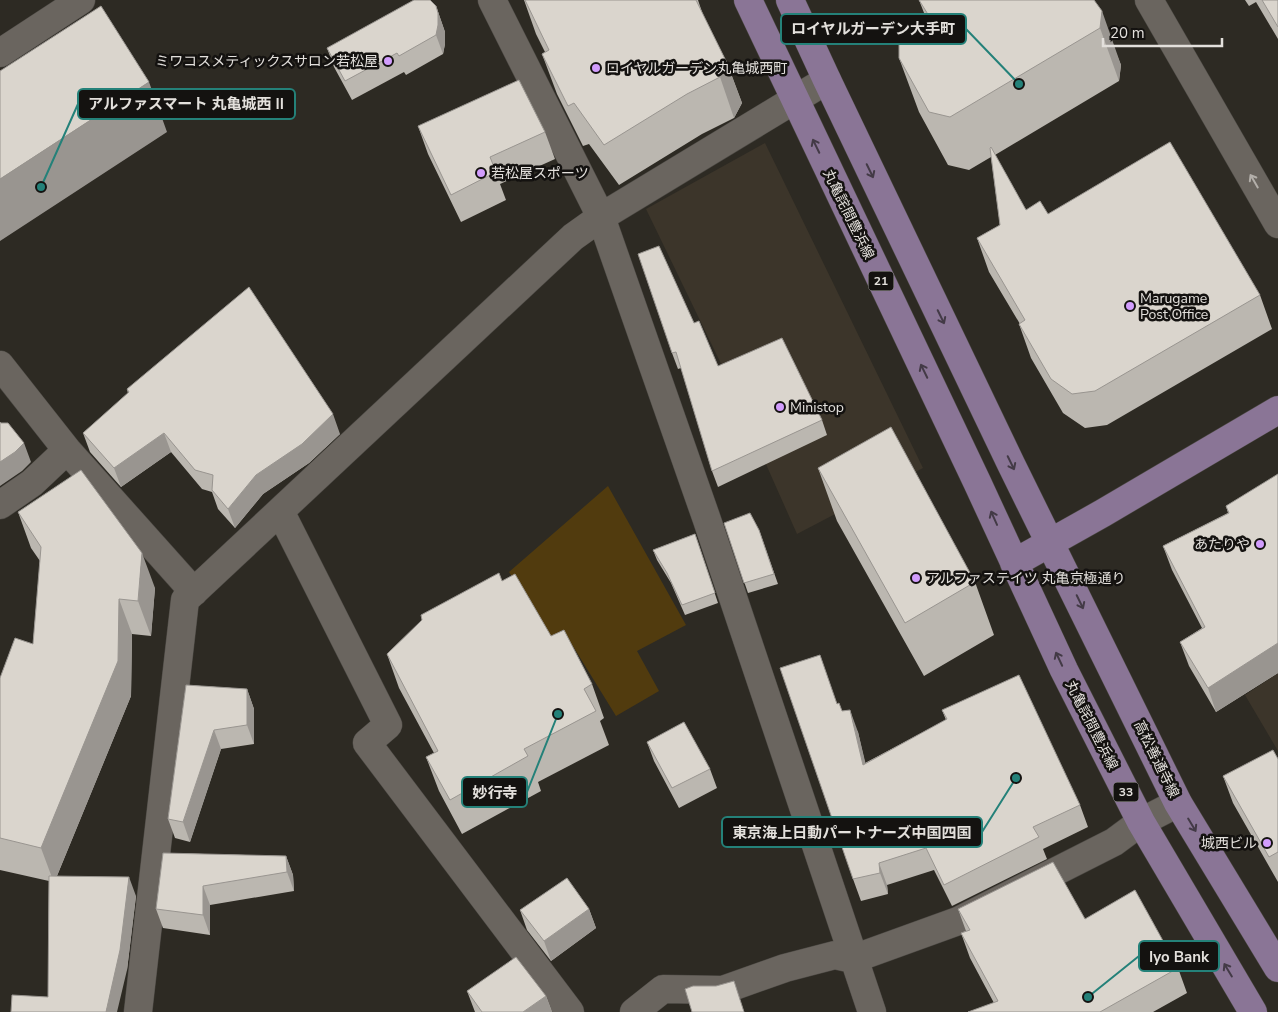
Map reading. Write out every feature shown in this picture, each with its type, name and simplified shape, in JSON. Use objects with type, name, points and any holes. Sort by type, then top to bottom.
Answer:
[{"type":"main road","name":"丸亀詫間豊浜線","points":[[748,0],[977,482],[1064,670],[1141,822],[1253,1012]]},
{"type":"main road","points":[[790,0],[1050,542]]},
{"type":"main road","points":[[1014,563],[1278,410]]},
{"type":"main road","name":"高松善通寺線","points":[[1050,542],[1178,803],[1278,968]]},
{"type":"street","points":[[0,53],[81,0]]},
{"type":"street","points":[[492,0],[602,217],[872,1012]]},
{"type":"street","points":[[1149,0],[1278,224]]},
{"type":"street","points":[[138,1012],[186,600],[574,237],[602,217],[827,80]]},
{"type":"street","points":[[0,365],[67,450],[194,592]]},
{"type":"street","points":[[0,505],[32,484],[67,450]]},
{"type":"street","points":[[281,513],[388,725],[367,743],[570,1012]]},
{"type":"street","points":[[634,1012],[663,989],[723,990],[785,968],[836,955],[853,959],[958,921],[1114,842],[1141,822],[1178,803]]},
{"type":"shaded area","points":[[765,143],[923,468],[797,534],[726,374],[646,209]]},
{"type":"shaded area","points":[[608,486],[686,625],[637,651],[659,691],[616,716],[563,630],[550,637],[509,572]]},
{"type":"shaded area","points":[[1278,673],[1278,751],[1245,695]]},
{"type":"building","points":[[414,0],[430,0],[436,6],[438,25],[436,35],[399,56],[397,53],[345,81],[327,48]]},
{"type":"building","points":[[525,0],[696,0],[727,63],[720,77],[687,94],[604,145],[574,103],[568,106],[542,54],[549,50]]},
{"type":"building","points":[[919,0],[1094,0],[1102,11],[1100,28],[950,117],[929,112],[899,58],[899,35],[929,16]]},
{"type":"building","points":[[1262,0],[1278,0],[1278,27]]},
{"type":"building","points":[[101,6],[149,82],[0,179],[0,71]]},
{"type":"building","points":[[519,80],[545,132],[490,157],[496,172],[451,195],[418,126]]},
{"type":"building","points":[[1170,142],[1260,295],[1095,391],[1072,394],[1051,379],[1019,324],[1025,320],[977,238],[1000,225],[990,148],[1026,210],[1040,201],[1048,214]]},
{"type":"building","points":[[659,246],[694,323],[699,321],[718,366],[782,338],[822,420],[712,471],[676,352],[672,353],[638,254]]},
{"type":"building","points":[[249,287],[333,414],[302,444],[256,475],[228,509],[212,490],[213,475],[195,470],[164,433],[114,468],[83,433],[129,392],[127,389]]},
{"type":"building","points":[[0,422],[8,423],[24,443],[0,462]]},
{"type":"building","name":"アルファステイツ 丸亀京極通り","points":[[891,427],[975,582],[905,623],[818,468]]},
{"type":"building","points":[[81,470],[142,553],[138,601],[119,599],[118,661],[41,848],[0,838],[0,678],[15,638],[33,644],[41,547],[18,512]]},
{"type":"building","points":[[1278,474],[1278,643],[1208,688],[1180,642],[1205,627],[1163,546],[1229,513],[1226,506]]},
{"type":"building","points":[[750,513],[759,530],[774,574],[744,583],[724,523]]},
{"type":"building","points":[[695,534],[715,593],[682,605],[667,573],[653,550]]},
{"type":"building","points":[[499,573],[502,581],[515,574],[551,636],[564,630],[592,684],[584,689],[596,711],[524,749],[528,756],[450,800],[426,757],[438,751],[387,654],[422,620],[421,615]]},
{"type":"building","points":[[820,655],[837,704],[839,703],[842,711],[850,710],[863,765],[947,719],[942,710],[1019,675],[1080,805],[1033,827],[1039,837],[944,885],[926,848],[879,863],[880,873],[853,879],[780,668]]},
{"type":"building","points":[[186,685],[247,689],[247,725],[214,730],[183,822],[168,819]]},
{"type":"building","points":[[684,722],[710,769],[672,788],[647,742]]},
{"type":"building","points":[[1273,750],[1278,759],[1278,852],[1269,857],[1223,776]]},
{"type":"building","points":[[163,853],[286,856],[287,872],[203,886],[203,915],[156,909]]},
{"type":"building","points":[[1053,862],[1085,919],[1135,890],[1178,968],[1100,1012],[968,1012],[998,1001],[961,933],[970,930],[958,909]]},
{"type":"building","points":[[49,876],[129,877],[120,950],[106,1012],[11,1012],[12,995],[48,997]]},
{"type":"building","points":[[567,878],[589,909],[544,941],[520,910]]},
{"type":"building","points":[[516,957],[546,996],[523,1012],[482,1012],[467,991]]},
{"type":"building","points":[[734,981],[744,1012],[692,1012],[685,989],[693,986],[716,986]]},
{"type":"place","name":"ミワコスメティックスサロン若松屋","points":[[388,61]]},
{"type":"place","name":"ロイヤルガーデン丸亀城西町","points":[[596,68]]},
{"type":"place","name":"ロイヤルガーデン大手町","points":[[1019,84]]},
{"type":"place","name":"若松屋スポーツ","points":[[481,173]]},
{"type":"place","name":"アルファスマート 丸亀城西 II","points":[[41,187]]},
{"type":"place","name":"Marugame Post Office","points":[[1130,306]]},
{"type":"place","name":"Ministop","points":[[780,407]]},
{"type":"place","name":"あたりや","points":[[1260,544]]},
{"type":"place","name":"アルファステイツ 丸亀京極通り","points":[[916,578]]},
{"type":"place","name":"妙行寺","points":[[558,714]]},
{"type":"place","name":"東京海上日動パートナーズ中国四国","points":[[1016,778]]},
{"type":"place","name":"城西ビル","points":[[1267,843]]},
{"type":"place","name":"Iyo Bank","points":[[1088,997]]}]
